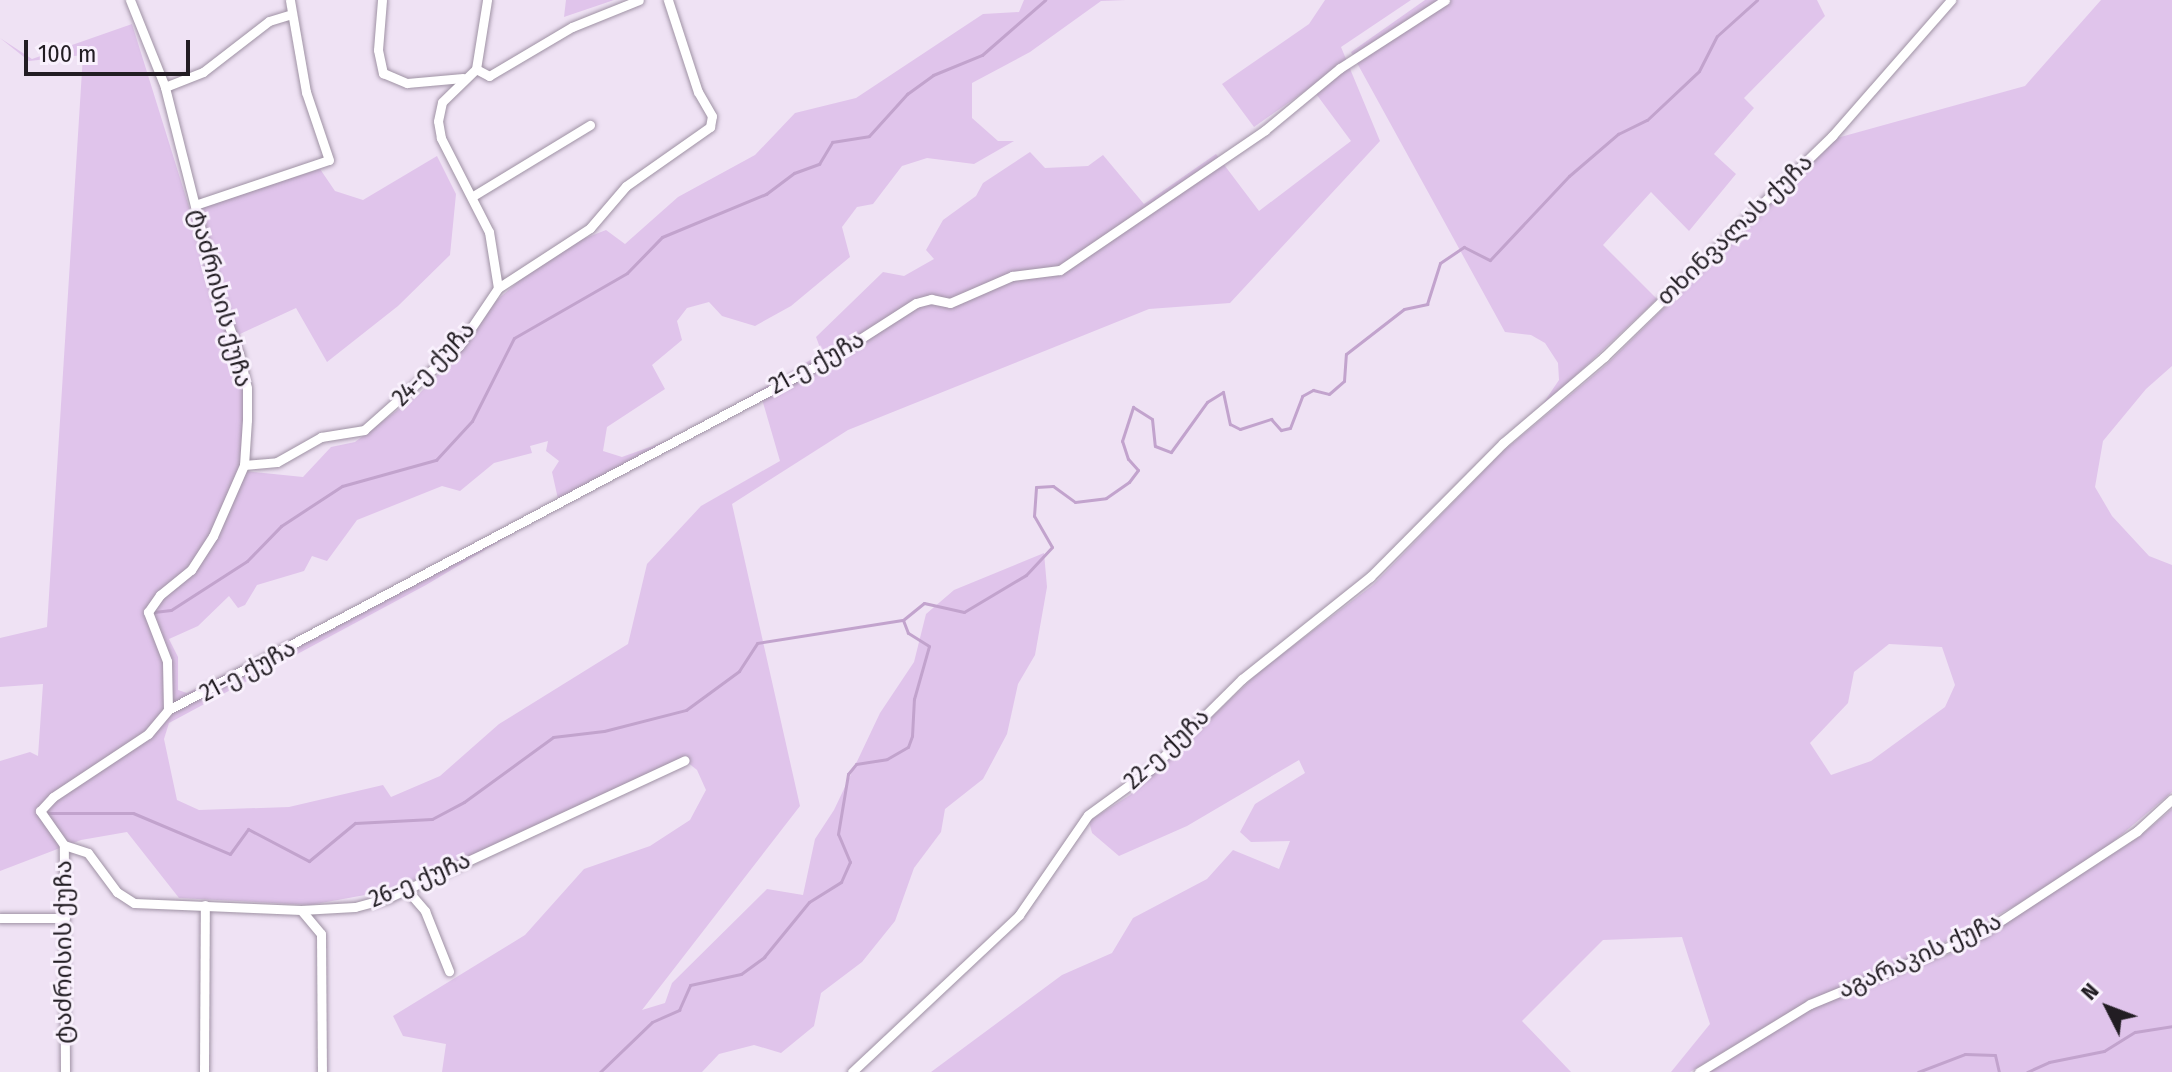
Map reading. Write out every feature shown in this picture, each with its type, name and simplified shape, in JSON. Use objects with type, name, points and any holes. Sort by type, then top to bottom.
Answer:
[{"type":"street","name":"ტაძრისის ქუჩა","points":[[65,1072],[64,845],[42,821],[44,804],[129,748],[168,710],[167,661],[148,612],[204,550],[244,465],[247,388],[165,87],[130,0]]},
{"type":"street","points":[[195,205],[329,160],[306,92],[290,0]]},
{"type":"street","points":[[382,0],[378,50],[383,73],[407,83],[464,78]]},
{"type":"street","points":[[487,0],[476,69],[442,102],[438,121],[441,138],[489,232],[498,288],[590,228],[626,186],[710,127],[712,116],[698,92],[668,0]]},
{"type":"street","points":[[476,69],[489,76],[572,27],[639,0]]},
{"type":"street","name":"21-ე ქუჩა","points":[[168,710],[824,362],[916,303],[931,299],[950,303],[1012,276],[1060,270],[1265,130],[1340,68],[1445,0]]},
{"type":"street","name":"თხინვალას ქუჩა","points":[[1503,443],[1604,357],[1832,136],[1951,0]]},
{"type":"street","points":[[165,87],[203,72],[269,21],[292,14]]},
{"type":"street","points":[[473,196],[590,125]]},
{"type":"street","name":"24-ე ქუჩა","points":[[244,465],[277,462],[321,437],[364,430],[459,346],[498,288]]},
{"type":"street","name":"22-ე ქუჩა","points":[[852,1072],[1019,915],[1088,815],[1151,769],[1242,679],[1370,577],[1503,443]]},
{"type":"street","name":"26-ე ქუჩა","points":[[64,845],[88,853],[117,892],[134,903],[301,910],[355,907],[407,890],[685,760]]},
{"type":"street","name":"აგარაკის ქუჩა","points":[[1699,1072],[1810,1004],[1982,933],[2137,831],[2172,799]]},
{"type":"street","points":[[407,890],[425,911],[449,971]]},
{"type":"street","points":[[204,1072],[205,905]]},
{"type":"street","points":[[301,910],[321,934],[322,1072]]},
{"type":"street","points":[[0,918],[65,918]]},
{"type":"shaded area","points":[[566,0],[614,0],[564,17]]},
{"type":"shaded area","points":[[1024,0],[1126,0],[1101,1],[1030,52],[972,83],[972,118],[998,141],[1014,141],[974,164],[927,158],[902,166],[873,204],[857,207],[842,227],[850,257],[791,306],[755,326],[722,316],[709,302],[687,308],[677,321],[682,340],[652,365],[665,389],[607,427],[603,451],[622,457],[686,434],[822,353],[816,337],[883,272],[904,276],[934,259],[926,250],[943,220],[976,196],[983,183],[1030,152],[1045,168],[1088,166],[1103,155],[1144,204],[1216,154],[1259,211],[1351,141],[1311,87],[1254,127],[1222,84],[1309,24],[1325,0],[1411,0],[1341,47],[1380,141],[1230,303],[1149,309],[848,430],[732,504],[800,806],[642,1010],[665,1003],[672,983],[767,889],[803,895],[815,839],[834,810],[880,713],[914,662],[926,614],[954,590],[1044,553],[1047,587],[1035,655],[1018,684],[1007,734],[983,779],[945,809],[941,832],[914,868],[895,921],[862,962],[821,993],[814,1026],[781,1053],[754,1045],[719,1054],[702,1072],[442,1072],[446,1044],[403,1036],[393,1016],[525,935],[584,869],[650,846],[690,820],[706,790],[697,770],[682,758],[525,836],[387,891],[310,905],[179,898],[127,832],[81,840],[0,871],[0,761],[30,752],[38,756],[43,684],[0,687],[0,638],[47,627],[83,55],[29,61],[0,38],[32,59],[132,24],[190,210],[320,169],[335,191],[363,200],[437,156],[456,194],[450,255],[398,306],[327,362],[296,308],[240,334],[252,388],[245,471],[303,477],[331,447],[355,442],[419,394],[464,348],[496,301],[553,251],[606,230],[625,244],[678,197],[755,155],[795,113],[856,98],[983,14],[1019,12]],"holes":[[[762,399],[780,461],[701,506],[647,564],[628,644],[499,724],[440,776],[391,797],[383,785],[289,807],[199,810],[177,800],[164,739],[169,723],[426,585],[614,473]],[[548,441],[546,451],[559,461],[552,472],[558,499],[299,638],[187,693],[178,690],[178,657],[169,639],[198,626],[229,596],[238,608],[245,605],[257,585],[304,571],[312,556],[327,561],[357,520],[442,486],[460,491],[494,463],[532,453],[530,446]]]},
{"type":"shaded area","points":[[1425,0],[1817,0],[1825,16],[1744,98],[1754,108],[1714,154],[1736,174],[1689,231],[1651,192],[1603,245],[1657,299],[1538,411],[1559,380],[1558,363],[1545,343],[1531,335],[1505,332],[1351,52]]},
{"type":"shaded area","points":[[2101,0],[2172,0],[2172,366],[2146,389],[2103,441],[2095,487],[2112,516],[2149,556],[2172,565],[2172,792],[2108,846],[2015,906],[1901,965],[1811,999],[1690,1072],[1671,1072],[1710,1024],[1682,937],[1603,940],[1522,1021],[1571,1072],[931,1072],[1062,975],[1112,953],[1133,918],[1207,879],[1233,850],[1279,869],[1290,841],[1251,842],[1240,832],[1255,804],[1305,773],[1299,760],[1187,826],[1119,856],[1092,833],[1089,821],[1130,795],[1259,672],[1373,585],[1501,453],[1606,365],[1837,138],[2025,86]],"holes":[[[1889,644],[1942,647],[1955,685],[1945,707],[1871,761],[1831,775],[1810,743],[1848,703],[1854,672]]]},
{"type":"shaded area","points":[[2172,809],[2172,1072],[1710,1072],[1813,1007],[1970,946],[2139,837]]},
{"type":"waterway","points":[[154,612],[171,610],[247,561],[281,526],[342,486],[436,460],[472,421],[514,338],[627,273],[662,237],[766,194],[794,173],[819,164],[832,142],[869,136],[907,94],[933,75],[982,55],[1045,0]]},
{"type":"waterway","points":[[600,1072],[652,1022],[679,1010],[690,985],[741,974],[764,957],[809,902],[841,882],[850,862],[838,834],[848,774],[856,764],[887,759],[908,747],[912,736],[914,699],[929,646],[908,633],[903,620],[924,603],[964,612],[1026,575],[1052,547],[1034,516],[1036,487],[1053,486],[1075,502],[1106,498],[1129,482],[1138,470],[1128,459],[1122,441],[1133,407],[1152,419],[1155,446],[1171,452],[1207,402],[1223,392],[1230,424],[1240,429],[1271,419],[1281,430],[1290,428],[1302,396],[1313,390],[1329,394],[1344,381],[1346,354],[1404,309],[1427,304],[1440,263],[1464,247],[1490,260],[1569,176],[1618,134],[1647,120],[1699,71],[1717,36],[1757,0]]},
{"type":"waterway","points":[[48,813],[133,813],[230,854],[248,829],[309,861],[355,823],[432,819],[464,802],[553,737],[604,731],[686,710],[739,671],[757,643],[902,620]]},
{"type":"waterway","points":[[2027,1072],[2049,1062],[2104,1051],[2135,1032],[2172,1026]]},
{"type":"waterway","points":[[1918,1072],[1965,1054],[1995,1055],[1999,1072]]}]
